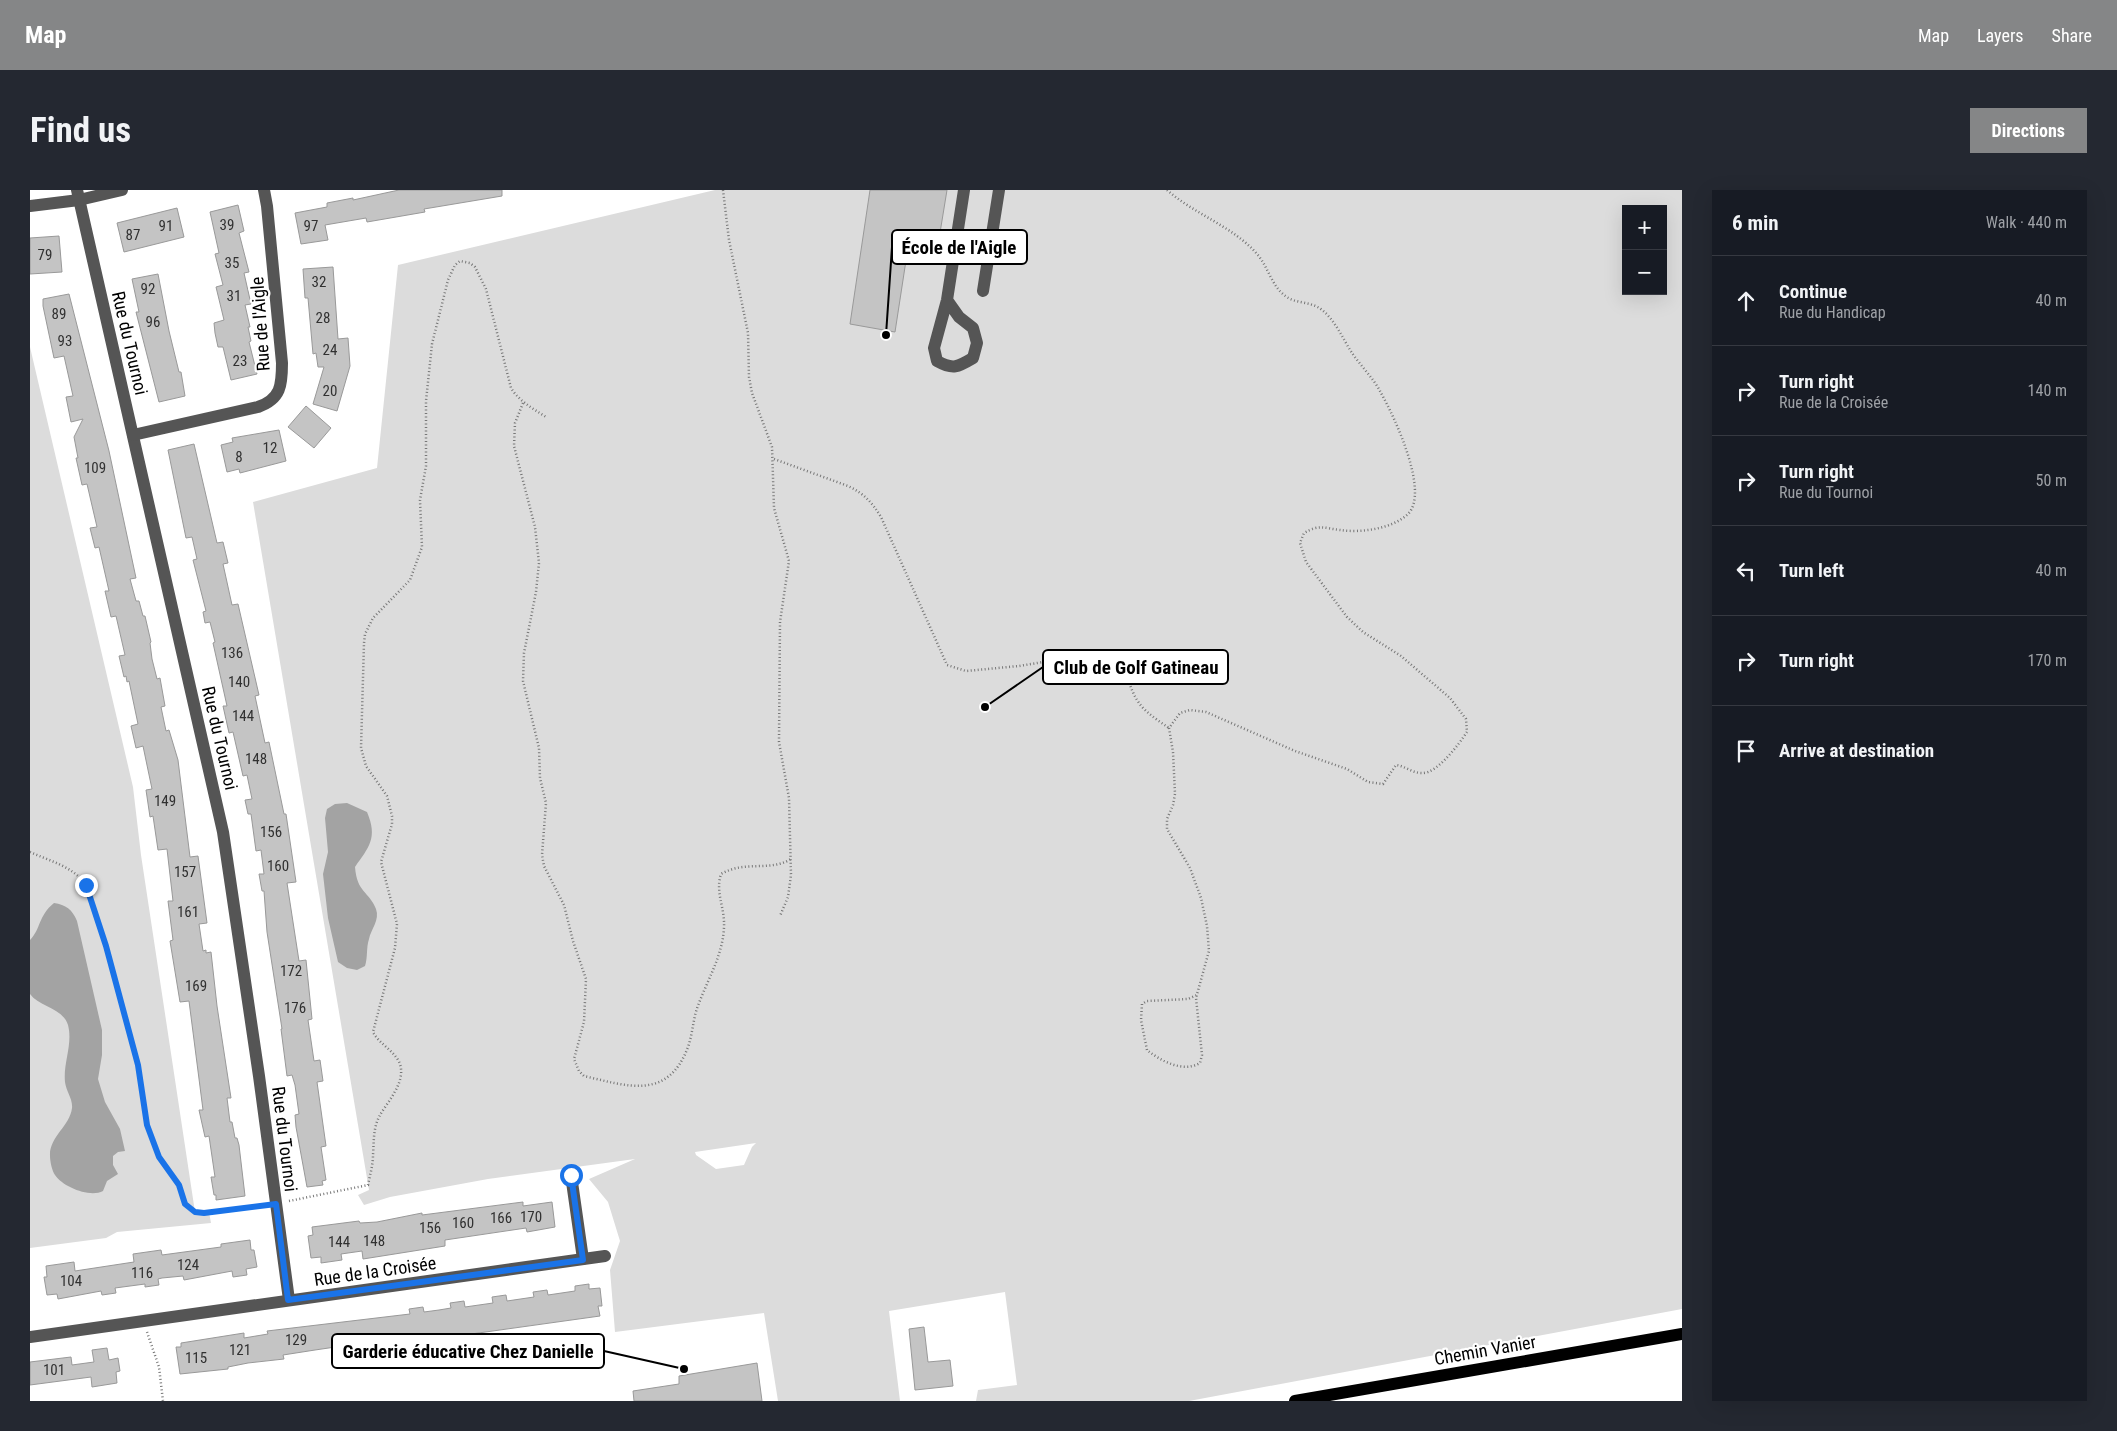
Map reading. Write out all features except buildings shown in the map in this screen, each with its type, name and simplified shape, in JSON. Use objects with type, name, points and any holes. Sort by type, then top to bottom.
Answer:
[{"type":"main road","name":"Chemin Vanier","points":[[1295,1401],[1682,1334]]},
{"type":"street","points":[[30,206],[78,195],[122,190]]},
{"type":"street","name":"Rue de l'Aigle","points":[[133,435],[258,407],[273,400],[278,393],[282,377],[282,363],[264,190]]},
{"type":"street","points":[[947,300],[958,317],[973,328],[977,343],[973,358],[960,366],[949,367],[937,361],[934,348],[947,300],[964,190]]},
{"type":"street","points":[[983,291],[999,190]]},
{"type":"street","name":"Rue du Tournoi","points":[[78,195],[223,832],[259,1076],[288,1300]]},
{"type":"street","points":[[571,1175],[583,1260]]},
{"type":"street","name":"Rue de la Croisée","points":[[30,1336],[605,1256]]},
{"type":"path","points":[[723,190],[729,240],[748,333],[750,384],[772,447],[774,459],[774,508],[788,552],[790,567],[780,622],[779,742],[789,798],[791,858],[788,896],[780,916]]},
{"type":"path","points":[[1167,190],[1183,204],[1230,233],[1256,254],[1278,289],[1287,298],[1311,303],[1322,310],[1330,318],[1363,369],[1380,391],[1406,449],[1414,482],[1414,498],[1410,512],[1399,521],[1381,528],[1340,530],[1326,526],[1314,527],[1304,533],[1300,543],[1306,562],[1347,617],[1363,632],[1401,656],[1450,698],[1466,719],[1467,732],[1458,745],[1434,769],[1425,773],[1416,773],[1403,766],[1396,765],[1383,784],[1376,784],[1347,769],[1287,748],[1206,712],[1190,710],[1180,713],[1168,728]]},
{"type":"path","points":[[30,852],[72,871],[81,877],[86,885],[106,946],[138,1065],[147,1125],[159,1157],[179,1185],[185,1204],[195,1212],[204,1213],[276,1204],[368,1185],[373,1156],[373,1137],[379,1117],[389,1104],[400,1076],[400,1065],[373,1032],[379,1003],[395,948],[397,924],[381,862],[392,824],[392,816],[387,796],[366,766],[362,748],[364,644],[373,618],[410,580],[422,546],[420,500],[426,466],[426,401],[432,344],[448,280],[455,265],[460,261],[470,263],[475,267],[486,289],[511,388],[523,403],[546,417]]},
{"type":"path","points":[[523,403],[515,423],[514,446],[535,527],[539,563],[536,592],[524,653],[523,681],[539,748],[540,778],[546,803],[542,855],[544,866],[564,905],[573,941],[586,979],[584,1022],[574,1059],[579,1071],[584,1076],[641,1087],[655,1084],[671,1073],[687,1050],[698,1004],[720,954],[724,925],[723,906],[718,885],[721,874],[731,868],[746,865],[782,865],[791,858]]},
{"type":"path","points":[[774,459],[848,486],[859,491],[872,502],[881,517],[947,664],[966,671],[1019,666],[1098,653],[1109,655],[1119,661],[1139,703],[1168,728],[1176,794],[1167,819],[1167,829],[1190,868],[1201,898],[1208,926],[1209,951],[1197,995],[1202,1055],[1200,1063],[1193,1067],[1181,1066],[1169,1063],[1147,1050],[1141,1020],[1142,1004],[1147,1001],[1188,999],[1197,995]]},
{"type":"path","points":[[144,1320],[159,1367],[163,1401]]},
{"type":"shaded area","points":[[715,190],[1682,190],[1682,1309],[1189,1401],[976,1401],[978,1390],[1017,1385],[1005,1292],[889,1311],[900,1401],[778,1401],[764,1313],[615,1332],[610,1270],[620,1241],[608,1202],[589,1179],[635,1159],[488,1179],[390,1197],[364,1205],[358,1195],[369,1190],[253,502],[377,468],[398,265]],"holes":[[[756,1143],[752,1147],[744,1165],[716,1169],[696,1155],[695,1152]]]},
{"type":"shaded area","points":[[30,347],[133,787],[141,855],[195,1212],[209,1212],[211,1223],[117,1232],[106,1238],[30,1248]]},
{"type":"shaded area","points":[[347,803],[367,812],[372,829],[368,848],[355,867],[358,882],[373,903],[377,917],[368,942],[365,966],[357,970],[347,968],[338,962],[328,918],[323,874],[328,852],[325,818],[327,809],[335,804]]},
{"type":"shaded area","points":[[54,903],[68,908],[77,921],[102,1030],[102,1055],[98,1079],[105,1102],[120,1129],[125,1151],[118,1152],[113,1156],[113,1165],[118,1174],[107,1181],[103,1191],[98,1193],[84,1192],[64,1184],[54,1173],[50,1161],[53,1143],[68,1120],[72,1108],[65,1082],[69,1032],[68,1025],[61,1015],[39,1002],[30,994],[30,940],[34,936],[45,913]]},
{"type":"place","name":"École de l'Aigle","points":[[886,335]]},
{"type":"place","name":"Club de Golf Gatineau","points":[[985,707]]},
{"type":"place","name":"Garderie éducative Chez Danielle","points":[[684,1369]]},
{"type":"route","points":[[86,885],[106,946],[138,1065],[147,1125],[159,1157],[176,1179],[185,1204],[195,1212],[204,1213],[276,1204],[288,1300],[583,1260],[571,1175]]}]
